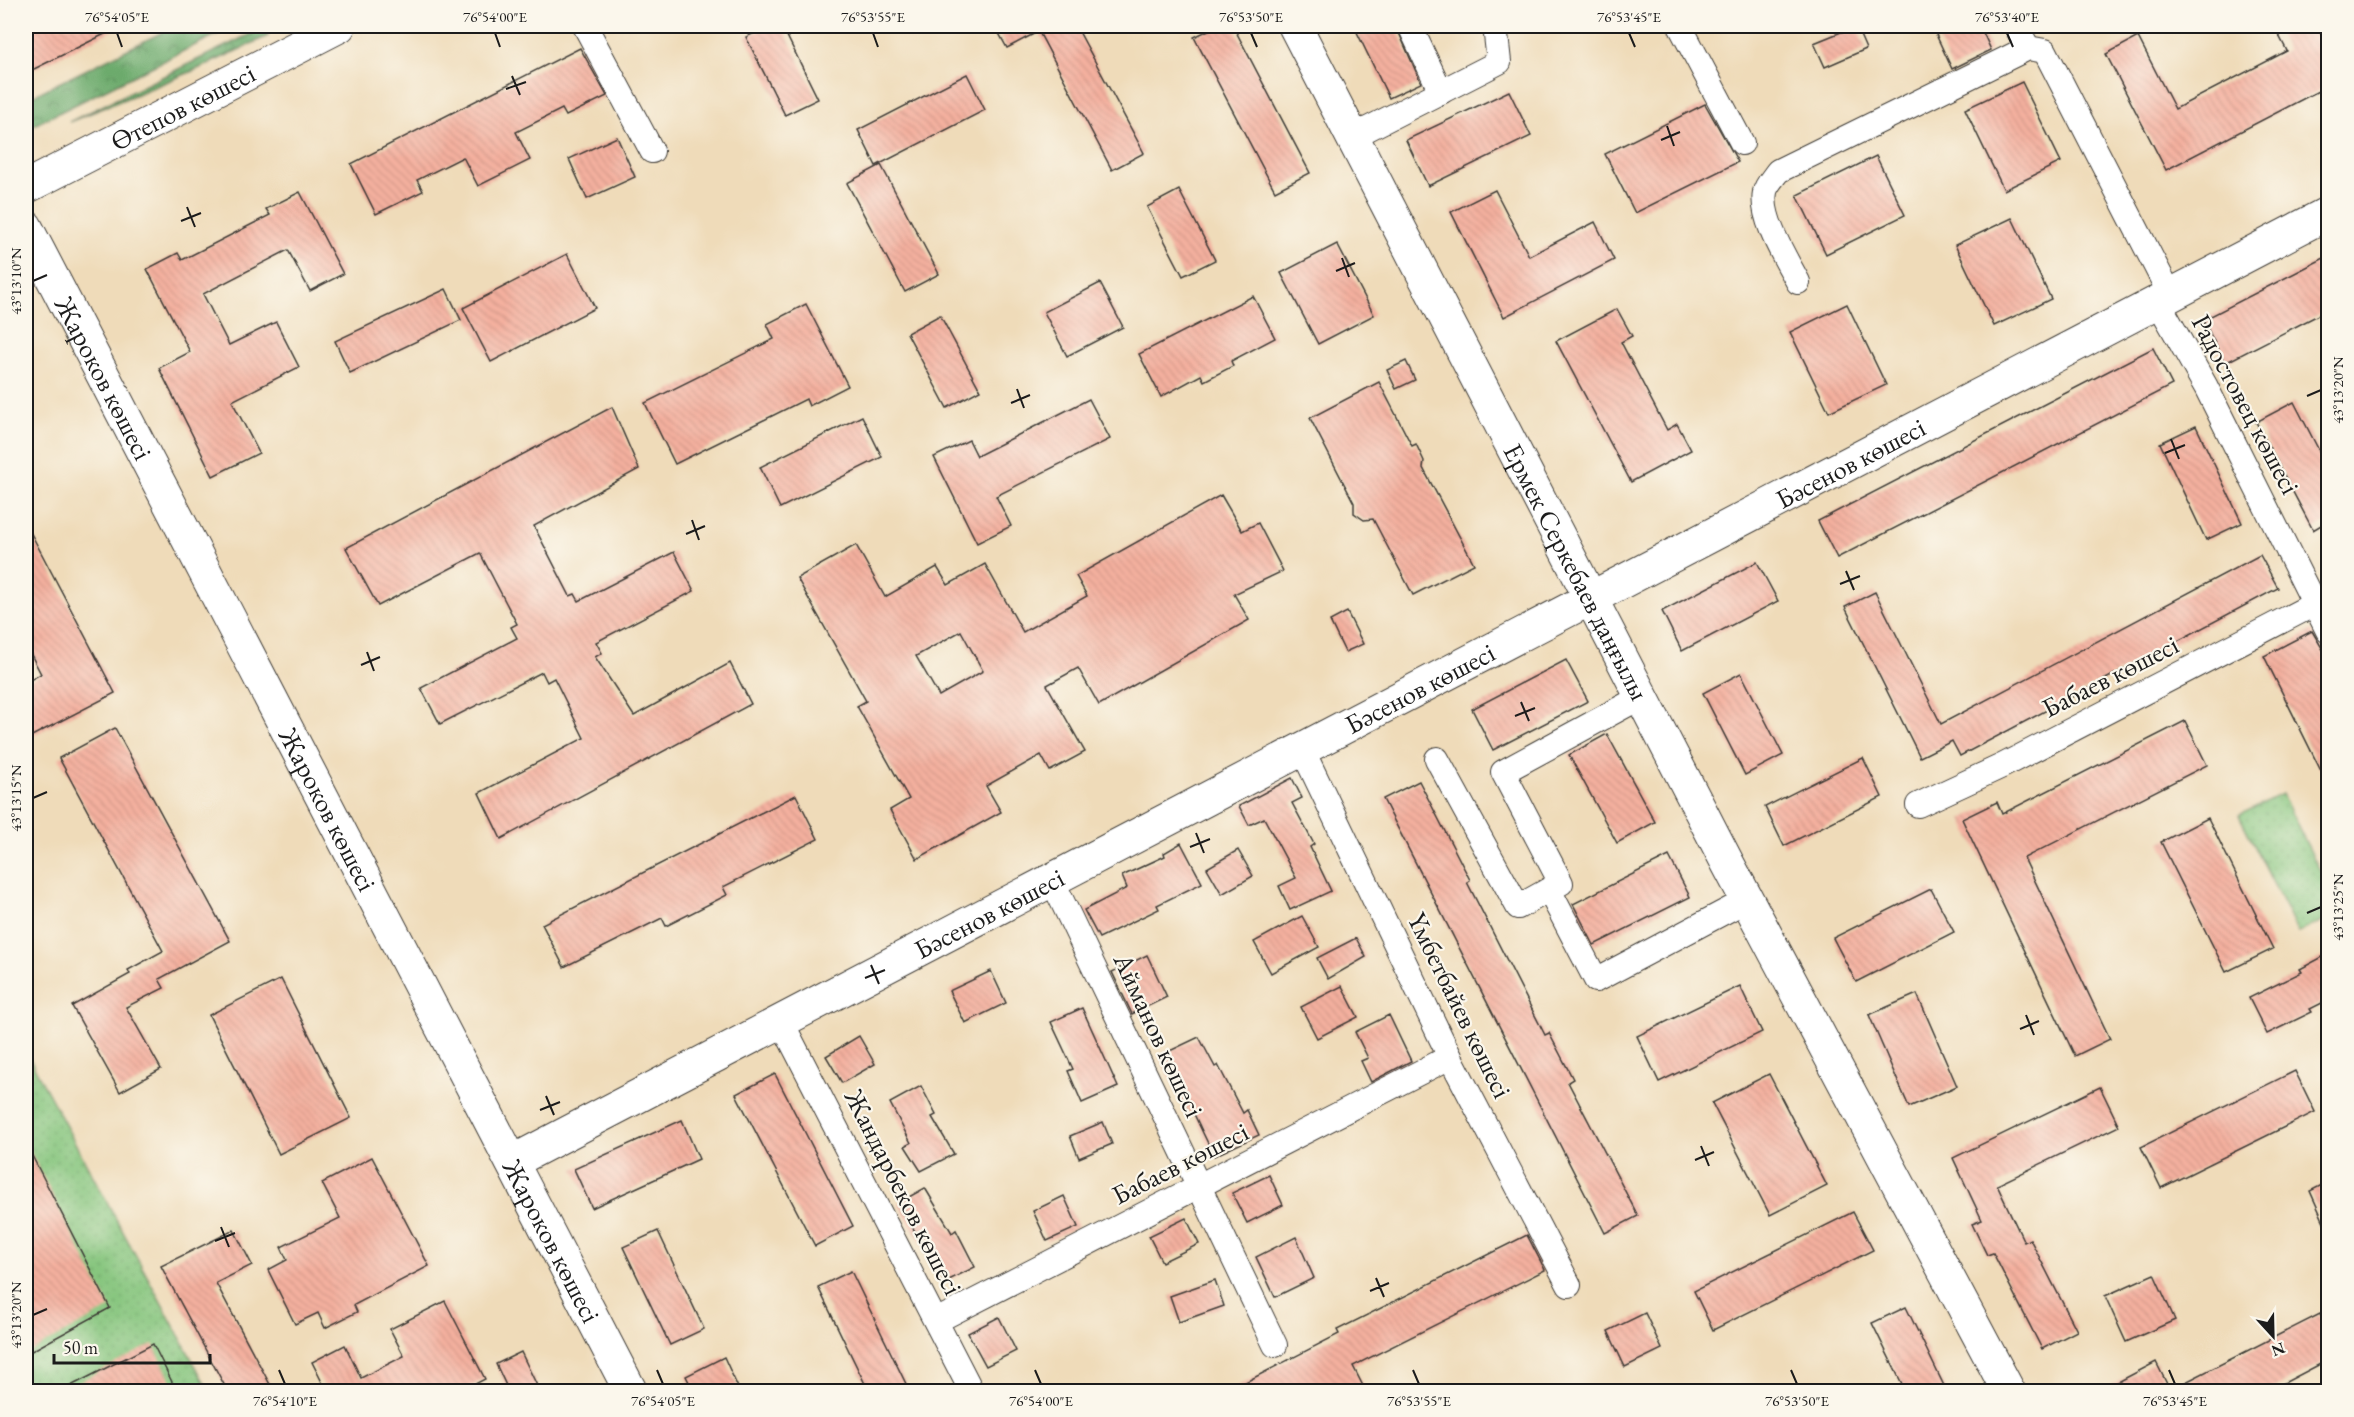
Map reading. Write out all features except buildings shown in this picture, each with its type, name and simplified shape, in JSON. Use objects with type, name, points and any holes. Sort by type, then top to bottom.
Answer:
[{"type":"street","name":"Өтепов көшесі","points":[[26,187],[339,26]]},
{"type":"street","points":[[585,26],[652,151]]},
{"type":"street","name":"Ермек Серкебаев даңғылы","points":[[1295,26],[1747,900],[2009,1392]]},
{"type":"street","points":[[1410,26],[1441,92]]},
{"type":"street","points":[[1352,137],[1499,62],[1494,26]]},
{"type":"street","points":[[1680,26],[1742,142]]},
{"type":"street","points":[[1798,282],[1771,230],[1765,191],[1778,171],[2028,48],[2016,26]]},
{"type":"street","name":"Радостовец көшесі","points":[[2028,48],[2045,51],[2206,387],[2321,600],[2328,631]]},
{"type":"street","name":"Бәсенов көшесі","points":[[512,1162],[2328,213]]},
{"type":"street","name":"Жароков көшесі","points":[[26,227],[631,1392]]},
{"type":"street","name":"Бабаев көшесі","points":[[1918,805],[2012,761],[2321,600]]},
{"type":"street","points":[[1437,759],[1518,906],[1561,883],[1503,772],[1641,697]]},
{"type":"street","name":"Үмбетбайев көшесі","points":[[1302,749],[1450,1058],[1569,1285]]},
{"type":"street","name":"Айманов көшесі","points":[[1052,880],[1275,1345]]},
{"type":"street","points":[[1549,890],[1596,980],[1747,900]]},
{"type":"street","name":"Жандарбеков көшесі","points":[[781,1021],[972,1392]]},
{"type":"street","name":"Бабаев көшесі","points":[[936,1321],[1450,1058]]},
{"type":"green space","points":[[175,26],[234,26],[26,129],[26,99]]},
{"type":"green space","points":[[267,26],[268,36],[200,68],[69,122]]},
{"type":"green space","points":[[2282,794],[2328,887],[2328,918],[2298,933],[2239,815]]},
{"type":"green space","points":[[26,1052],[209,1391],[26,1391]]}]
